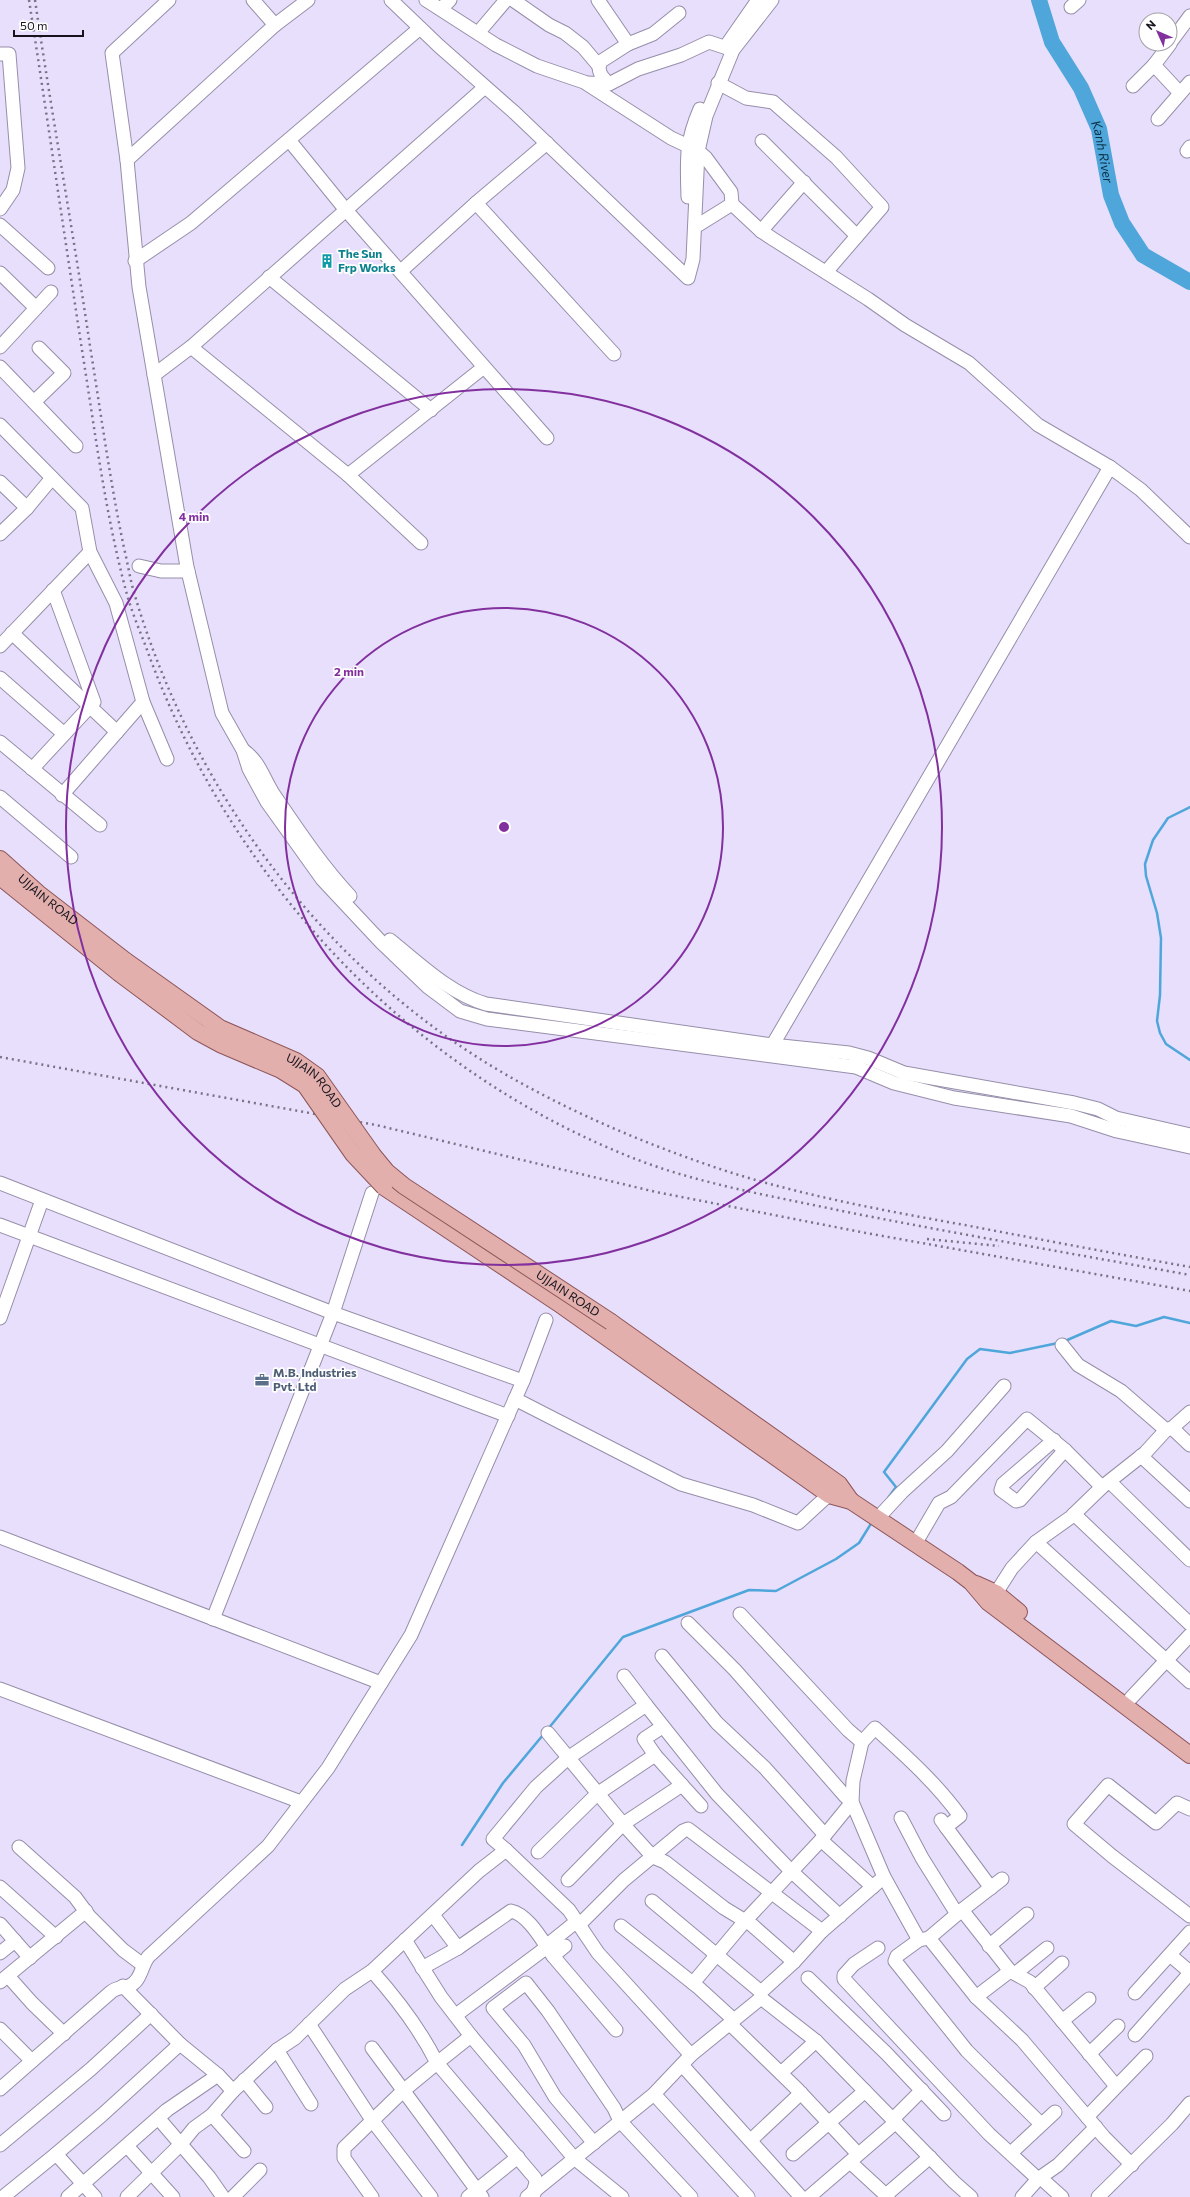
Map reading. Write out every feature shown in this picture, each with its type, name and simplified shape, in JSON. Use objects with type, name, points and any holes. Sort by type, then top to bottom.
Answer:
[{"type":"main road","name":"UJJAIN ROAD","points":[[0,859],[122,967],[220,1028],[296,1061],[317,1076],[387,1172],[404,1186],[610,1322],[819,1479]]},
{"type":"main road","points":[[5,882],[122,967],[198,1032],[222,1045],[294,1077],[305,1085],[317,1099],[353,1154],[384,1188],[558,1303],[971,1582],[996,1594],[1190,1744]]},
{"type":"main road","points":[[971,1582],[988,1602],[1190,1755]]},
{"type":"street","points":[[169,0],[112,53],[127,160],[135,261],[154,376],[188,571],[222,713],[243,750],[250,769],[267,802],[322,879],[381,942],[428,987],[460,1011],[487,1019],[769,1051],[856,1067],[894,1083],[954,1098],[1071,1116],[1117,1131],[1190,1148]]},
{"type":"street","points":[[253,0],[275,25]]},
{"type":"street","points":[[127,160],[275,25],[308,0]]},
{"type":"street","points":[[391,0],[547,143],[685,275]]},
{"type":"street","points":[[426,0],[445,4],[478,33],[537,66],[584,82],[671,138],[693,149],[706,158],[731,192],[732,204],[761,231],[905,325],[969,363],[1038,425],[1110,467],[1140,490],[1190,538]]},
{"type":"street","points":[[478,33],[506,0]]},
{"type":"street","points":[[513,0],[565,33],[583,47],[599,66],[601,76],[609,84]]},
{"type":"street","points":[[598,0],[628,44]]},
{"type":"street","points":[[685,275],[693,259],[695,227],[692,128],[729,49],[758,0]]},
{"type":"street","points":[[685,275],[693,149],[729,49],[772,0]]},
{"type":"street","points":[[599,66],[600,62],[628,44],[653,34],[679,13]]},
{"type":"street","points":[[1178,33],[1190,16]]},
{"type":"street","points":[[135,261],[191,223],[420,28]]},
{"type":"street","points":[[584,82],[609,84],[638,69],[681,55],[709,42],[729,49]]},
{"type":"street","points":[[1133,86],[1154,65],[1164,52]]},
{"type":"street","points":[[0,54],[9,54],[18,168],[13,190],[0,209]]},
{"type":"street","points":[[1154,65],[1180,93]]},
{"type":"street","points":[[1158,119],[1190,82]]},
{"type":"street","points":[[718,83],[746,98],[773,102],[836,157],[882,207],[826,272]]},
{"type":"street","points":[[154,376],[191,347],[269,276],[485,86]]},
{"type":"street","points":[[289,140],[345,209],[546,438]]},
{"type":"street","points":[[762,141],[857,236]]},
{"type":"street","points":[[401,271],[476,203],[547,143]]},
{"type":"street","points":[[761,231],[804,182]]},
{"type":"street","points":[[476,203],[614,354]]},
{"type":"street","points":[[695,227],[732,204]]},
{"type":"street","points":[[0,225],[48,268]]},
{"type":"street","points":[[0,273],[36,308]]},
{"type":"street","points":[[269,276],[431,410]]},
{"type":"street","points":[[2,340],[51,292]]},
{"type":"street","points":[[191,347],[348,475],[422,543]]},
{"type":"street","points":[[34,402],[64,373],[39,348]]},
{"type":"street","points":[[0,367],[76,446]]},
{"type":"street","points":[[348,475],[484,367]]},
{"type":"street","points":[[0,425],[82,508],[90,552],[116,602],[143,702],[167,760]]},
{"type":"street","points":[[769,1051],[1110,467]]},
{"type":"street","points":[[0,534],[27,508],[52,478]]},
{"type":"street","points":[[0,482],[27,508]]},
{"type":"street","points":[[0,646],[90,552]]},
{"type":"street","points":[[139,566],[161,571],[188,571]]},
{"type":"street","points":[[32,769],[63,733],[94,702],[53,590]]},
{"type":"street","points":[[12,633],[118,732]]},
{"type":"street","points":[[0,678],[63,733]]},
{"type":"street","points":[[62,794],[143,702]]},
{"type":"street","points":[[0,742],[100,826]]},
{"type":"street","points":[[0,797],[71,856]]},
{"type":"street","points":[[769,1051],[848,1053],[868,1058],[904,1073],[1074,1103],[1098,1109],[1116,1118],[1190,1135]]},
{"type":"street","points":[[0,1184],[333,1313],[523,1381]]},
{"type":"street","points":[[213,1619],[333,1313],[372,1193]]},
{"type":"street","points":[[0,1318],[28,1235],[42,1200]]},
{"type":"street","points":[[0,1224],[508,1416]]},
{"type":"street","points":[[0,2089],[111,1992],[123,1986],[130,1986],[139,1978],[143,1965],[154,1952],[268,1846],[328,1768],[411,1635],[523,1381],[546,1320]]},
{"type":"street","points":[[1062,1345],[1078,1366],[1122,1391],[1190,1445]]},
{"type":"street","points":[[877,1519],[902,1492],[947,1451],[1004,1386]]},
{"type":"street","points":[[515,1399],[681,1484],[753,1506],[798,1523],[834,1489]]},
{"type":"street","points":[[996,1594],[1012,1568],[1036,1542],[1074,1514],[1106,1484],[1142,1456],[1169,1429],[1190,1412]]},
{"type":"street","points":[[915,1544],[939,1504],[951,1497],[1027,1418],[1106,1484],[1190,1560]]},
{"type":"street","points":[[1054,1440],[1003,1484],[1001,1490],[1016,1501],[1020,1500],[1066,1450]]},
{"type":"street","points":[[1142,1456],[1190,1501]]},
{"type":"street","points":[[1074,1514],[1190,1624]]},
{"type":"street","points":[[0,1537],[381,1683]]},
{"type":"street","points":[[1036,1542],[1062,1563],[1165,1661],[1190,1682]]},
{"type":"street","points":[[740,1614],[848,1730],[862,1742]]},
{"type":"street","points":[[688,1623],[735,1670],[845,1796],[852,1802]]},
{"type":"street","points":[[1131,1698],[1190,1635]]},
{"type":"street","points":[[662,1656],[717,1723],[765,1768],[823,1837],[873,1887]]},
{"type":"street","points":[[624,1676],[662,1727],[717,1794],[791,1871],[840,1916]]},
{"type":"street","points":[[0,1689],[301,1802]]},
{"type":"street","points":[[646,1705],[568,1758],[536,1786],[489,1835],[553,1893],[579,1923],[598,1953],[691,2055]]},
{"type":"street","points":[[662,1727],[644,1739],[655,1756],[700,1806]]},
{"type":"street","points":[[991,1888],[944,1824],[960,1816],[948,1800],[917,1766],[875,1728],[862,1742],[853,1781],[852,1802],[884,1878],[924,1940],[976,1997],[1022,2040],[1096,2127],[1132,2165]]},
{"type":"street","points":[[548,1733],[596,1794],[653,1857],[670,1865],[752,1925],[794,1962]]},
{"type":"street","points":[[538,1852],[596,1794],[655,1756]]},
{"type":"street","points":[[568,1880],[623,1824],[682,1785]]},
{"type":"street","points":[[1190,1809],[1177,1803],[1156,1823],[1108,1785],[1074,1824],[1112,1856],[1190,1916]]},
{"type":"street","points":[[693,1983],[745,1921],[773,1893],[852,1802]]},
{"type":"street","points":[[901,1818],[925,1863],[959,1912],[1013,1972],[1030,1982],[1116,2086]]},
{"type":"street","points":[[456,2015],[548,1950],[624,1880],[683,1831],[691,1829],[704,1842],[822,1931]]},
{"type":"street","points":[[19,1847],[75,1897],[86,1911],[123,1950],[143,1965]]},
{"type":"street","points":[[127,2197],[182,2144],[194,2128],[212,2115],[244,2080],[277,2050],[295,2038],[345,1989],[372,1970],[479,1871],[506,1850]]},
{"type":"street","points":[[532,2195],[574,2158],[654,2094],[691,2055],[732,2022],[761,1995],[822,1931],[884,1878]]},
{"type":"street","points":[[1002,1879],[924,1940],[897,1956],[895,1959],[896,1964],[967,2051],[1041,2124]]},
{"type":"street","points":[[0,1886],[56,1937]]},
{"type":"street","points":[[652,1901],[717,1954],[761,1995],[816,2041],[971,2197]]},
{"type":"street","points":[[422,1968],[458,1948],[511,1910],[528,1922],[548,1950],[616,2030]]},
{"type":"street","points":[[64,2034],[32,2003],[4,1979],[86,1911]]},
{"type":"street","points":[[433,1914],[458,1948]]},
{"type":"street","points":[[990,1946],[1027,1914]]},
{"type":"street","points":[[0,1924],[30,1958]]},
{"type":"street","points":[[621,1926],[693,1983],[732,2022],[829,2122],[854,2158],[887,2196],[930,2157]]},
{"type":"street","points":[[1135,1993],[1190,1932]]},
{"type":"street","points":[[405,1940],[441,1997],[456,2015],[470,2036],[574,2158],[622,2197]]},
{"type":"street","points":[[0,1953],[15,1941]]},
{"type":"street","points":[[548,1950],[565,1946]]},
{"type":"street","points":[[878,1948],[854,1964],[843,1976],[989,2134],[1038,2179],[1043,2180],[1062,2197]]},
{"type":"street","points":[[976,1997],[1047,1948]]},
{"type":"street","points":[[1135,2035],[1190,1972],[1170,1955]]},
{"type":"street","points":[[1034,1988],[1062,1963]]},
{"type":"street","points":[[372,1970],[393,1995],[428,2045],[437,2063],[535,2178],[536,2183],[532,2195]]},
{"type":"street","points":[[808,1978],[907,2074],[944,2114]]},
{"type":"street","points":[[594,2143],[555,2097],[524,2045],[493,2008],[526,1983],[548,2011],[614,2108],[620,2121],[691,2197]]},
{"type":"street","points":[[123,1986],[180,2044],[218,2075],[233,2091]]},
{"type":"street","points":[[1062,2021],[1089,1999]]},
{"type":"street","points":[[0,2145],[91,2069],[151,2014]]},
{"type":"street","points":[[309,2024],[372,2120],[431,2197]]},
{"type":"street","points":[[1088,2054],[1118,2026]]},
{"type":"street","points":[[0,2029],[32,2061]]},
{"type":"street","points":[[372,2197],[344,2158],[343,2152],[348,2143],[403,2091],[470,2036]]},
{"type":"street","points":[[781,2073],[816,2041]]},
{"type":"street","points":[[3,2197],[102,2115],[180,2044]]},
{"type":"street","points":[[372,2048],[476,2195],[518,2157]]},
{"type":"street","points":[[277,2050],[311,2104]]},
{"type":"street","points":[[1087,2116],[1146,2056]]},
{"type":"street","points":[[907,2074],[921,2060]]},
{"type":"street","points":[[682,2066],[802,2197]]},
{"type":"street","points":[[68,2197],[159,2119],[167,2110],[218,2075]]},
{"type":"street","points":[[244,2080],[266,2107]]},
{"type":"street","points":[[817,2195],[895,2120],[922,2090]]},
{"type":"street","points":[[793,2154],[865,2091]]},
{"type":"street","points":[[751,2140],[801,2093]]},
{"type":"street","points":[[654,2094],[742,2195]]},
{"type":"street","points":[[1098,2197],[1132,2165],[1172,2124],[1190,2103]]},
{"type":"street","points":[[1011,2153],[1055,2112]]},
{"type":"street","points":[[212,2115],[244,2151]]},
{"type":"street","points":[[159,2119],[219,2189],[223,2197]]},
{"type":"street","points":[[1022,2197],[1038,2179],[1058,2165],[1096,2127]]},
{"type":"street","points":[[127,2146],[173,2197]]},
{"type":"street","points":[[56,2154],[84,2183],[95,2197]]},
{"type":"street","points":[[234,2197],[260,2170]]},
{"type":"waterway","name":"Kanh River","points":[[1039,0],[1052,42],[1081,88],[1099,129],[1111,195],[1122,223],[1143,255],[1190,282]]},
{"type":"waterway","points":[[1190,807],[1168,818],[1153,840],[1145,864],[1146,876],[1157,913],[1161,938],[1160,995],[1157,1021],[1160,1033],[1166,1044],[1190,1060]]},
{"type":"waterway","points":[[1065,1341],[1111,1321],[1136,1326],[1164,1317],[1190,1323]]},
{"type":"waterway","points":[[888,1498],[896,1487],[884,1472],[967,1359],[980,1349],[1010,1353],[1058,1343]]},
{"type":"waterway","points":[[548,1729],[623,1637],[749,1590],[776,1591],[836,1559],[859,1543],[872,1522]]},
{"type":"waterway","points":[[462,1845],[503,1783],[543,1735]]},
{"type":"railway","points":[[29,0],[101,471],[112,531],[130,605],[181,731],[225,811],[276,886],[335,955],[400,1017],[472,1072],[550,1120],[633,1158],[710,1182],[842,1211],[1190,1275]]},
{"type":"railway","points":[[35,0],[110,473],[124,548],[135,596],[157,660],[184,723],[216,783],[253,840],[294,895],[340,945],[389,992],[443,1034],[508,1076],[542,1095],[650,1144],[723,1170],[814,1195],[908,1215],[1190,1267]]},
{"type":"railway","points":[[0,1057],[376,1125],[656,1192],[866,1233],[1190,1291]]},
{"type":"railway","points":[[927,1239],[999,1246]]},
{"type":"place","name":"The Sun Frp Works","points":[[327,261]]},
{"type":"place","name":"M.B. Industries Pvt. Ltd","points":[[262,1380]]}]
